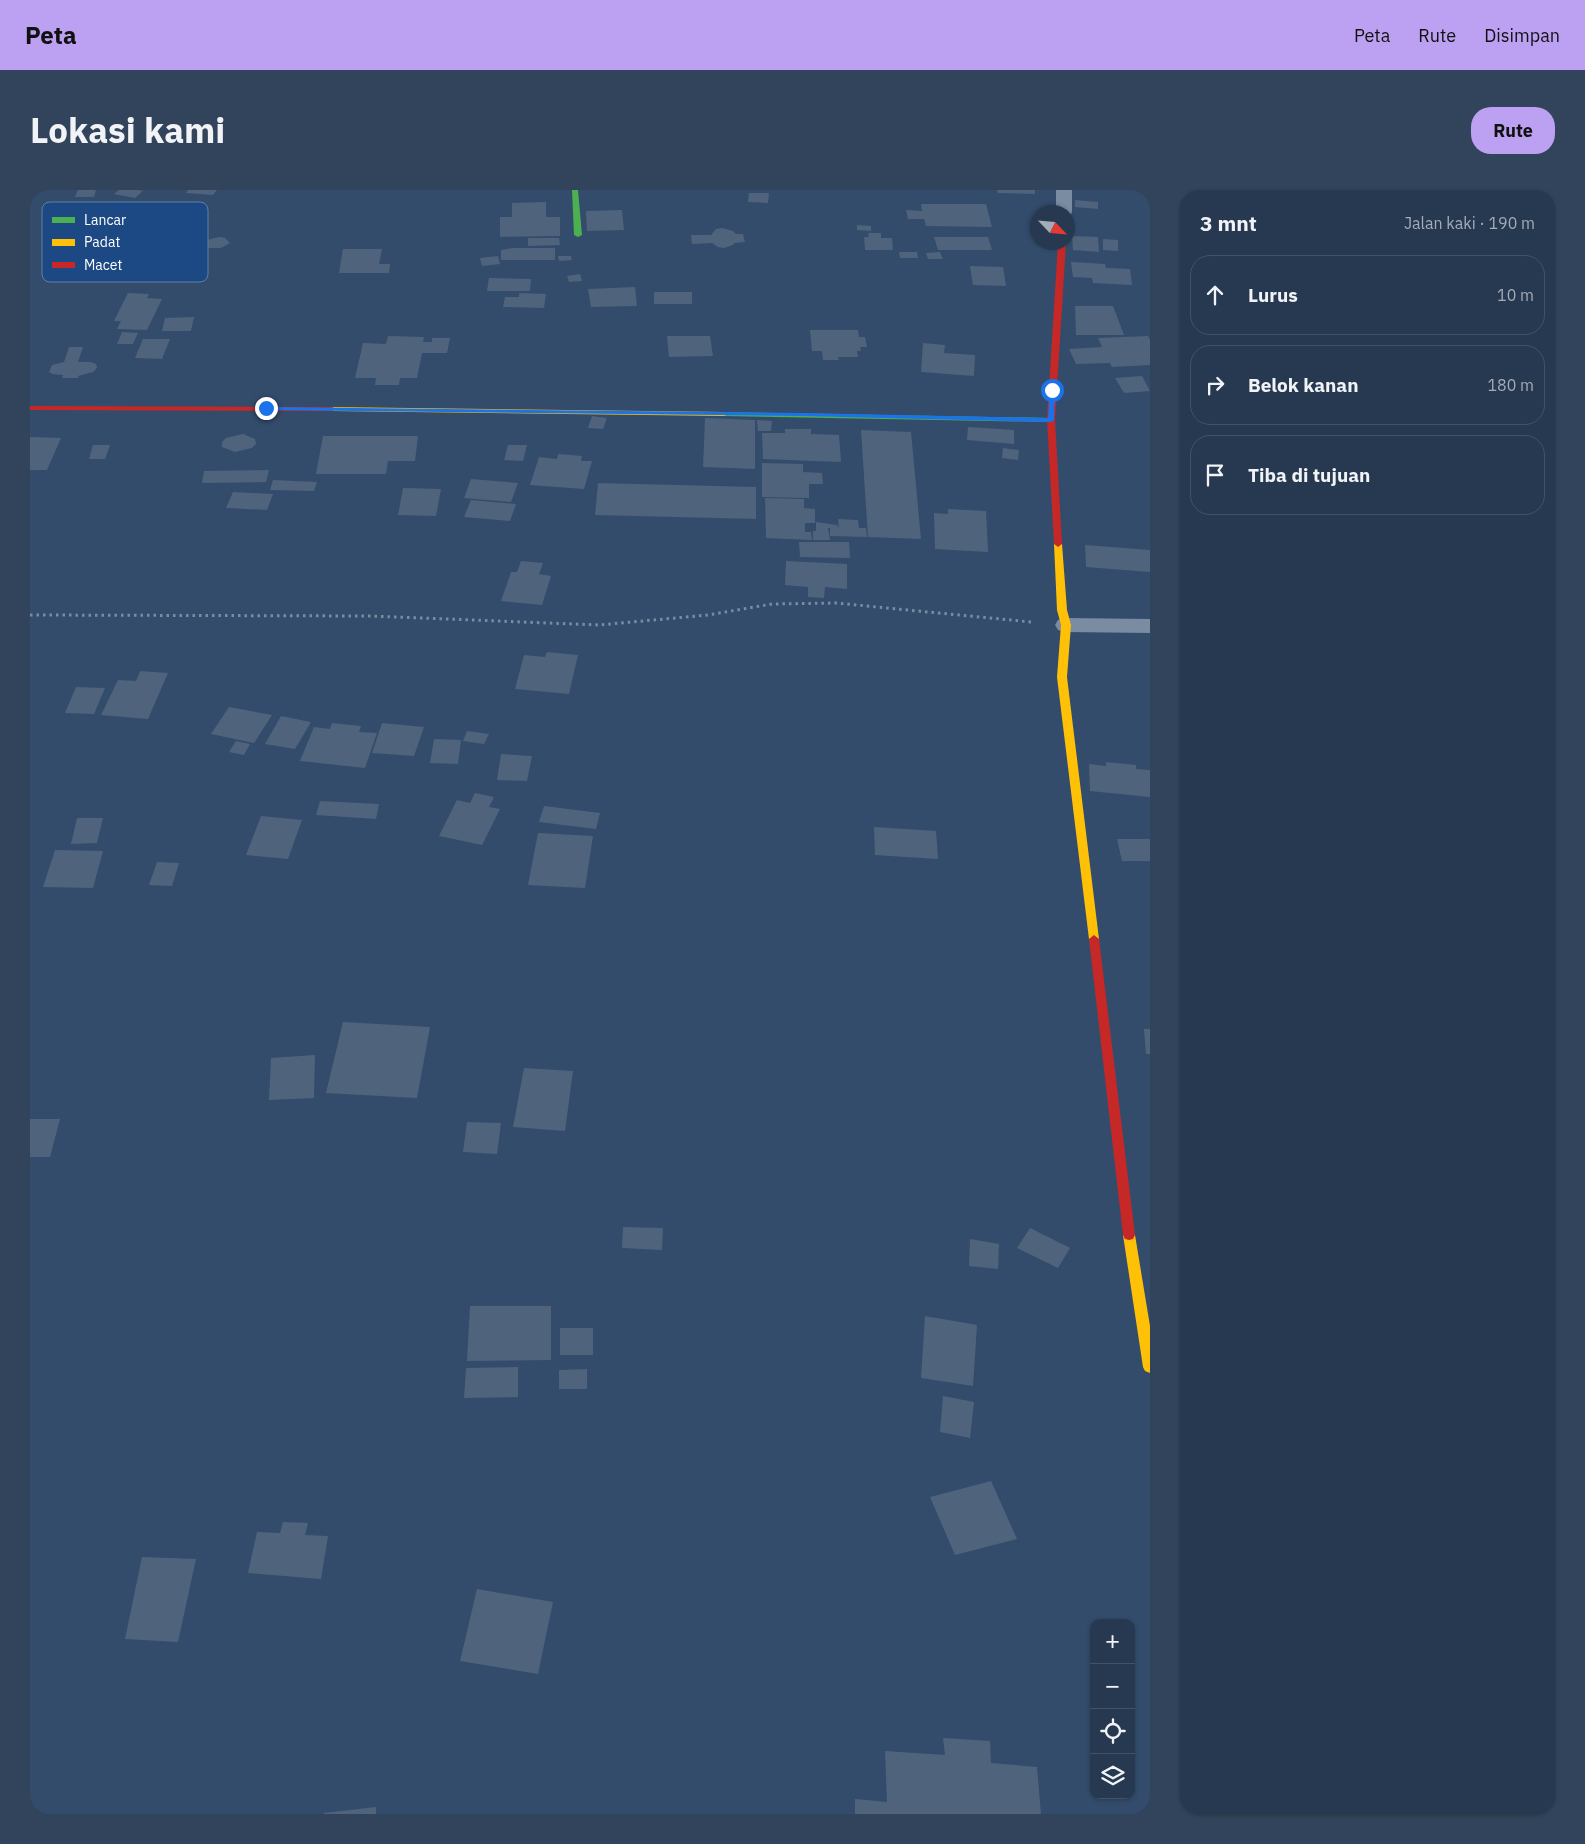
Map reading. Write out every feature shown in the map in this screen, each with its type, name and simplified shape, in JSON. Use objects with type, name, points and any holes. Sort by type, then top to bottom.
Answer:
[{"type":"street","points":[[575,190],[578,235]]},
{"type":"street","points":[[1064,190],[1064,205]]},
{"type":"street","points":[[1062,250],[1051,420],[1062,610],[1066,625],[1062,677],[1133,1266],[1150,1367]]},
{"type":"street","points":[[30,408],[276,408],[764,414],[1051,420]]},
{"type":"street","points":[[1066,625],[1150,626]]},
{"type":"path","points":[[30,615],[370,616],[599,625],[708,615],[772,604],[836,603],[1066,625]]},
{"type":"building","points":[[78,190],[96,190],[94,197],[75,197]]},
{"type":"building","points":[[119,190],[143,191],[135,198],[114,194]]},
{"type":"building","points":[[188,190],[217,190],[213,195],[186,193]]},
{"type":"building","points":[[997,190],[1035,190],[1035,194],[998,193]]},
{"type":"building","points":[[749,193],[769,193],[768,203],[748,202]]},
{"type":"building","points":[[1075,200],[1098,202],[1098,209],[1075,207]]},
{"type":"building","points":[[546,202],[546,217],[560,217],[560,236],[500,237],[500,217],[512,217],[512,203]]},
{"type":"building","points":[[921,204],[986,204],[992,227],[926,226],[924,219],[908,219],[906,210],[922,211]]},
{"type":"building","points":[[622,210],[624,230],[587,231],[586,211]]},
{"type":"building","points":[[857,225],[871,226],[871,231],[857,230]]},
{"type":"building","points":[[722,228],[733,231],[736,234],[743,234],[745,242],[734,243],[724,248],[712,243],[692,244],[691,235],[711,235],[716,229]]},
{"type":"building","points":[[868,233],[881,233],[881,238],[892,238],[893,250],[865,250],[864,237],[869,237]]},
{"type":"building","points":[[1075,236],[1098,237],[1099,252],[1073,250],[1075,250]]},
{"type":"building","points":[[219,237],[225,238],[230,243],[221,248],[208,248],[208,240]]},
{"type":"building","points":[[934,237],[988,237],[992,250],[938,250]]},
{"type":"building","points":[[528,238],[559,238],[560,245],[528,246]]},
{"type":"building","points":[[1103,239],[1118,240],[1118,251],[1103,250]]},
{"type":"building","points":[[513,248],[555,248],[555,260],[501,260],[501,250]]},
{"type":"building","points":[[343,249],[382,249],[379,264],[390,264],[389,273],[339,273]]},
{"type":"building","points":[[899,252],[917,252],[918,258],[900,258]]},
{"type":"building","points":[[940,252],[943,259],[928,259],[926,253]]},
{"type":"building","points":[[498,256],[500,264],[482,266],[480,258]]},
{"type":"building","points":[[558,256],[571,256],[572,260],[559,261]]},
{"type":"building","points":[[1071,262],[1105,264],[1106,268],[1130,269],[1132,285],[1093,283],[1092,278],[1073,277]]},
{"type":"building","points":[[970,266],[1003,267],[1006,286],[973,285]]},
{"type":"building","points":[[580,274],[582,281],[569,282],[567,276]]},
{"type":"building","points":[[489,278],[531,279],[530,291],[487,291]]},
{"type":"building","points":[[635,287],[637,306],[591,307],[588,289]]},
{"type":"building","points":[[654,292],[692,292],[692,304],[654,304]]},
{"type":"building","points":[[128,293],[149,294],[147,298],[162,299],[147,330],[117,329],[121,321],[114,321]]},
{"type":"building","points":[[519,293],[546,294],[544,308],[503,307],[505,297],[519,297]]},
{"type":"building","points":[[1075,306],[1113,306],[1124,335],[1076,335]]},
{"type":"building","points":[[194,317],[191,331],[162,331],[165,318]]},
{"type":"building","points":[[810,330],[858,330],[859,337],[865,337],[867,347],[860,347],[861,351],[857,351],[858,357],[838,357],[839,360],[823,360],[822,351],[812,351]]},
{"type":"building","points":[[122,332],[138,333],[133,344],[117,344]]},
{"type":"building","points":[[388,336],[424,337],[423,342],[432,342],[432,338],[450,338],[447,353],[422,353],[417,378],[400,378],[399,385],[375,385],[376,378],[355,378],[363,343],[386,344]]},
{"type":"building","points":[[667,336],[710,336],[713,356],[669,357]]},
{"type":"building","points":[[1148,336],[1150,340],[1150,365],[1112,367],[1110,363],[1076,364],[1069,349],[1102,347],[1098,338]]},
{"type":"building","points":[[143,339],[170,339],[162,359],[135,358]]},
{"type":"building","points":[[923,343],[945,345],[944,353],[975,355],[974,376],[921,372]]},
{"type":"building","points":[[69,347],[83,347],[78,362],[91,362],[96,364],[97,368],[93,372],[78,376],[78,378],[62,378],[63,375],[49,372],[52,365],[64,362]]},
{"type":"building","points":[[1142,376],[1150,391],[1124,393],[1115,378]]},
{"type":"building","points":[[592,416],[607,418],[603,429],[588,428]]},
{"type":"building","points":[[705,418],[755,420],[755,469],[703,467]]},
{"type":"building","points":[[757,420],[772,421],[771,431],[758,431]]},
{"type":"building","points":[[968,427],[1014,430],[1014,444],[967,440]]},
{"type":"building","points":[[785,429],[811,429],[811,434],[839,435],[841,462],[763,459],[762,433],[785,433]]},
{"type":"building","points":[[861,430],[911,432],[921,539],[868,537]]},
{"type":"building","points":[[243,434],[255,439],[256,444],[252,448],[235,452],[222,447],[222,442],[226,438]]},
{"type":"building","points":[[323,436],[418,436],[415,461],[388,461],[386,474],[316,474]]},
{"type":"building","points":[[30,437],[61,438],[47,470],[30,470]]},
{"type":"building","points":[[93,445],[110,445],[105,459],[89,459]]},
{"type":"building","points":[[508,445],[527,445],[523,461],[504,460]]},
{"type":"building","points":[[1003,448],[1019,450],[1018,460],[1002,458]]},
{"type":"building","points":[[558,454],[582,456],[581,461],[592,461],[584,489],[530,485],[539,457],[557,459]]},
{"type":"building","points":[[762,463],[803,464],[803,472],[822,473],[823,484],[809,484],[809,498],[762,497]]},
{"type":"building","points":[[269,470],[266,482],[202,483],[204,471]]},
{"type":"building","points":[[471,479],[518,483],[511,502],[464,498]]},
{"type":"building","points":[[273,480],[317,482],[314,491],[270,490]]},
{"type":"building","points":[[598,483],[756,487],[756,519],[595,515]]},
{"type":"building","points":[[403,488],[441,489],[436,516],[398,515]]},
{"type":"building","points":[[233,492],[273,494],[267,510],[226,508]]},
{"type":"building","points":[[765,498],[804,499],[804,508],[815,509],[815,523],[805,523],[805,532],[811,532],[812,540],[766,538]]},
{"type":"building","points":[[471,500],[516,504],[510,521],[464,517]]},
{"type":"building","points":[[948,509],[986,511],[988,552],[935,549],[934,513],[948,514]]},
{"type":"building","points":[[838,519],[858,520],[859,528],[866,528],[867,537],[830,536],[830,528],[828,528],[830,540],[813,540],[816,522],[837,525],[839,528]]},
{"type":"building","points":[[799,542],[849,542],[850,558],[800,557]]},
{"type":"building","points":[[1085,545],[1150,550],[1150,572],[1086,567]]},
{"type":"building","points":[[521,561],[543,563],[539,574],[551,576],[542,605],[501,601],[511,572],[517,572]]},
{"type":"building","points":[[786,561],[847,564],[847,589],[825,587],[824,598],[808,597],[808,587],[785,585]]},
{"type":"building","points":[[547,652],[578,655],[569,694],[515,689],[524,655],[545,657]]},
{"type":"building","points":[[140,671],[168,673],[148,719],[101,715],[118,680],[136,681]]},
{"type":"building","points":[[76,687],[105,688],[94,714],[65,713]]},
{"type":"building","points":[[229,707],[272,715],[254,743],[211,734]]},
{"type":"building","points":[[281,716],[311,722],[295,749],[265,744]]},
{"type":"building","points":[[332,723],[361,726],[359,732],[377,733],[365,768],[300,761],[314,727],[330,729]]},
{"type":"building","points":[[382,723],[424,727],[414,756],[372,753]]},
{"type":"building","points":[[467,731],[489,734],[484,744],[463,741]]},
{"type":"building","points":[[434,739],[461,740],[458,764],[430,763]]},
{"type":"building","points":[[236,741],[250,744],[244,755],[229,752]]},
{"type":"building","points":[[501,754],[532,756],[527,781],[497,780]]},
{"type":"building","points":[[1106,762],[1136,765],[1136,769],[1150,770],[1150,797],[1090,791],[1089,764],[1106,766]]},
{"type":"building","points":[[475,793],[494,797],[489,807],[500,809],[482,845],[439,836],[457,800],[470,803]]},
{"type":"building","points":[[320,801],[379,804],[376,819],[316,815]]},
{"type":"building","points":[[544,806],[600,813],[596,829],[539,822]]},
{"type":"building","points":[[261,816],[302,820],[288,859],[246,855]]},
{"type":"building","points":[[77,818],[103,818],[97,843],[71,844]]},
{"type":"building","points":[[874,827],[936,831],[938,859],[875,855]]},
{"type":"building","points":[[538,833],[593,836],[585,888],[528,885]]},
{"type":"building","points":[[1117,839],[1150,839],[1150,861],[1122,861]]},
{"type":"building","points":[[55,850],[103,851],[93,888],[43,887]]},
{"type":"building","points":[[157,862],[179,863],[172,886],[149,885]]},
{"type":"building","points":[[343,1022],[430,1027],[417,1098],[326,1093]]},
{"type":"building","points":[[1144,1029],[1150,1029],[1150,1054],[1146,1054]]},
{"type":"building","points":[[315,1055],[314,1098],[269,1100],[271,1058]]},
{"type":"building","points":[[524,1068],[573,1071],[565,1131],[513,1127]]},
{"type":"building","points":[[30,1119],[60,1119],[50,1157],[30,1157]]},
{"type":"building","points":[[467,1122],[501,1123],[497,1154],[463,1152]]},
{"type":"building","points":[[623,1227],[663,1228],[662,1250],[622,1248]]},
{"type":"building","points":[[1030,1228],[1070,1248],[1058,1268],[1017,1248]]},
{"type":"building","points":[[970,1239],[999,1244],[998,1269],[969,1266]]},
{"type":"building","points":[[470,1306],[551,1306],[551,1360],[467,1361]]},
{"type":"building","points":[[925,1316],[977,1325],[973,1386],[921,1378]]},
{"type":"building","points":[[560,1328],[593,1328],[593,1355],[560,1355]]},
{"type":"building","points":[[518,1367],[518,1397],[464,1398],[466,1368]]},
{"type":"building","points":[[587,1369],[587,1389],[559,1389],[559,1370]]},
{"type":"building","points":[[943,1396],[974,1402],[970,1438],[940,1432]]},
{"type":"building","points":[[991,1481],[1017,1539],[955,1555],[930,1497]]},
{"type":"building","points":[[283,1522],[308,1523],[305,1535],[328,1536],[321,1579],[248,1573],[257,1532],[280,1533]]},
{"type":"building","points":[[142,1557],[196,1559],[178,1642],[125,1639]]},
{"type":"building","points":[[477,1589],[553,1602],[538,1674],[460,1661]]},
{"type":"building","points":[[943,1738],[990,1741],[991,1763],[1037,1767],[1041,1814],[855,1814],[855,1799],[887,1802],[885,1751],[945,1755]]},
{"type":"building","points":[[376,1807],[376,1814],[324,1814],[324,1813]]},
{"type":"traffic: fast","points":[[575,190],[578,235]]},
{"type":"traffic: fast","points":[[724,414],[1051,420]]},
{"type":"traffic: slow","points":[[332,409],[724,414]]},
{"type":"traffic: slow","points":[[1058,544],[1062,610],[1066,625],[1062,677],[1094,939]]},
{"type":"traffic: slow","points":[[1129,1235],[1150,1367]]},
{"type":"traffic: jam","points":[[1058,544],[1051,420],[1062,250]]},
{"type":"traffic: jam","points":[[30,408],[332,409]]},
{"type":"traffic: jam","points":[[1094,939],[1129,1235]]},
{"type":"route","points":[[266,408],[803,414],[1051,420],[1052,390]]}]
